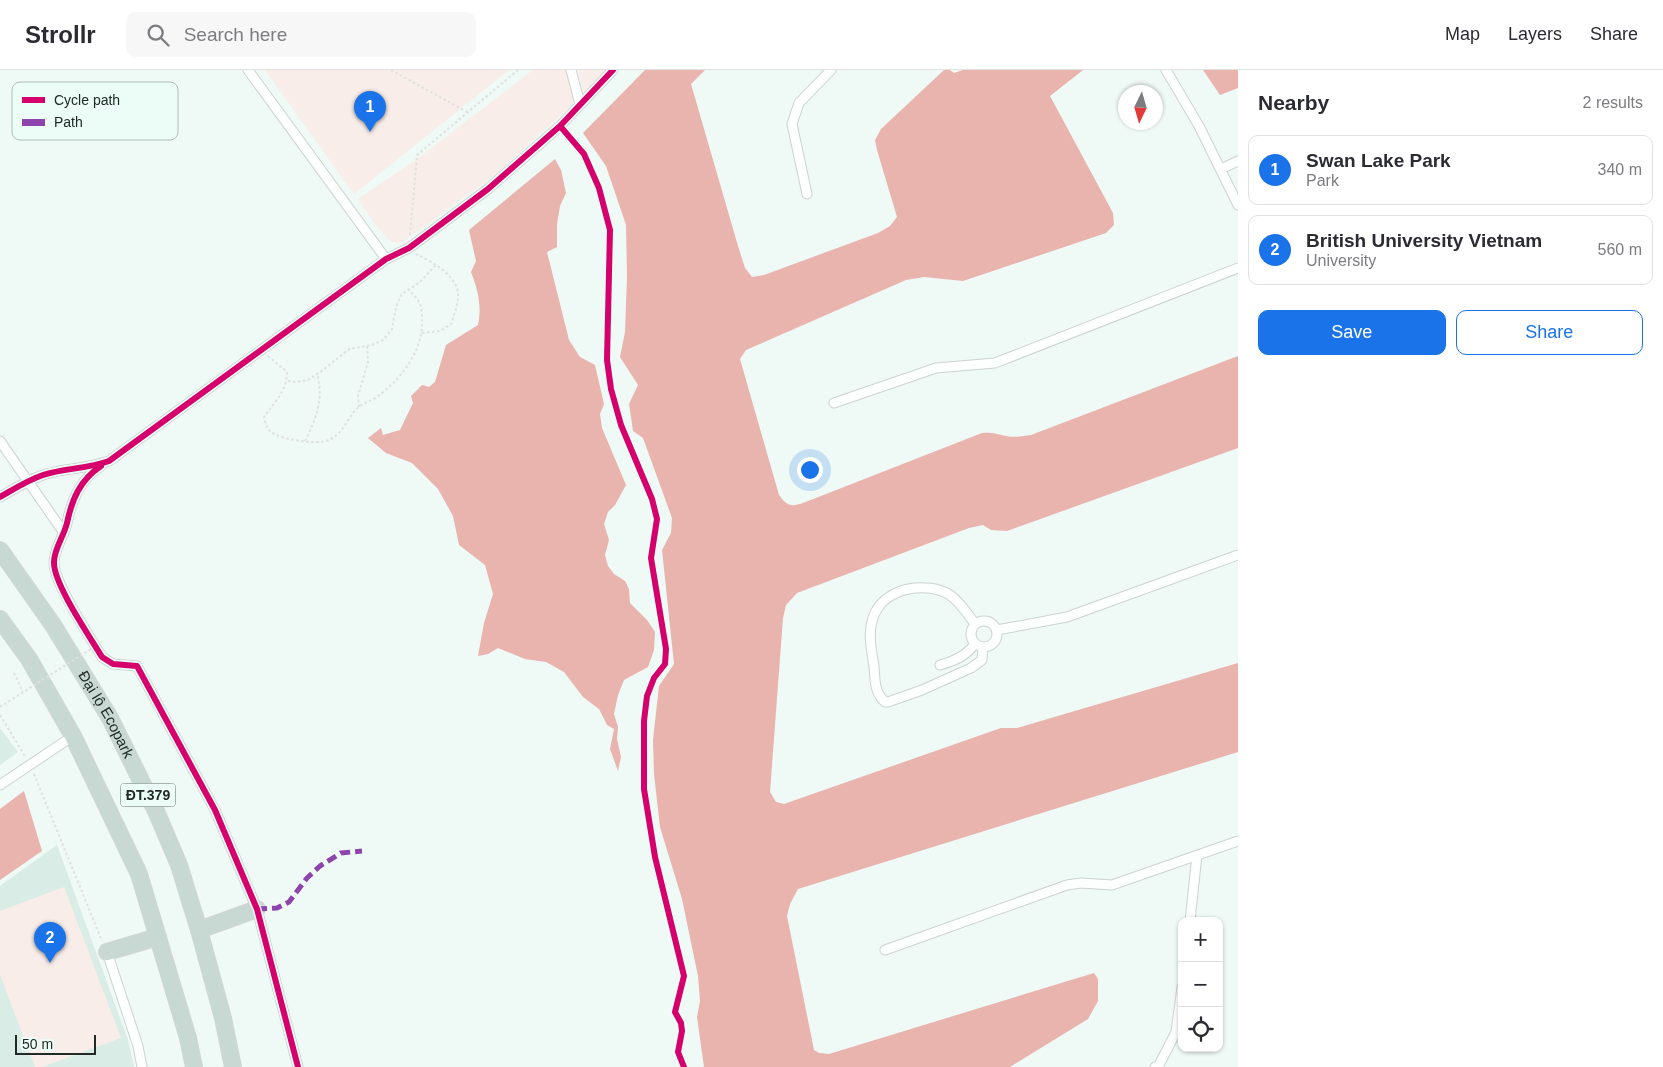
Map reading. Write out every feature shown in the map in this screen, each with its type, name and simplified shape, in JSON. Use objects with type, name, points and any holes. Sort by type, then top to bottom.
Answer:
[{"type":"highway","name":"Đại lộ Ecopark","points":[[0,550],[53,626],[110,718],[156,811],[179,865],[199,930],[223,1018],[233,1067]]},
{"type":"highway","name":"ĐT.379","points":[[0,619],[29,659],[73,736],[139,874],[188,1038],[194,1067]]},
{"type":"highway","points":[[199,930],[257,909]]},
{"type":"highway","points":[[107,952],[158,937]]},
{"type":"street","points":[[248,70],[386,259]]},
{"type":"street","points":[[572,70],[580,104]]},
{"type":"street","points":[[298,1067],[257,909],[215,810],[138,666],[113,664],[102,657],[56,578],[54,562],[56,551],[64,534],[72,502],[81,484],[93,471],[386,259],[410,248],[488,189],[560,126],[613,70]]},
{"type":"street","points":[[807,194],[792,124],[799,103],[832,70]]},
{"type":"street","points":[[1166,70],[1199,126],[1238,205]]},
{"type":"street","points":[[1221,169],[1238,161]]},
{"type":"street","points":[[834,403],[936,368],[995,364],[1238,268]]},
{"type":"street","points":[[0,441],[64,534]]},
{"type":"street","points":[[0,497],[28,481],[53,473],[96,466],[109,461]]},
{"type":"street","points":[[997,630],[1075,614],[1238,555]]},
{"type":"street","points":[[940,666],[964,655],[979,645],[988,647],[995,642],[997,630],[994,625],[983,620],[972,627],[971,635],[979,645],[982,660],[971,668],[922,690],[885,702],[878,695],[871,654],[870,627],[875,612],[883,602],[896,593],[914,588],[932,588],[948,594],[961,604],[975,624]]},
{"type":"street","points":[[0,785],[73,736]]},
{"type":"street","points":[[885,950],[1067,885],[1081,883],[1112,885],[1238,841]]},
{"type":"street","points":[[1190,917],[1197,855]]},
{"type":"street","points":[[107,952],[138,1046],[142,1067]]},
{"type":"street","points":[[1156,1067],[1159,1065],[1176,1032],[1179,1007]]},
{"type":"path","points":[[391,70],[467,112]]},
{"type":"path","points":[[422,333],[440,331],[451,324],[458,294],[454,281],[436,265],[415,254],[410,248],[417,155],[518,70]]},
{"type":"path","points":[[287,381],[308,380],[349,349],[367,346],[383,340],[392,329],[401,295],[436,265]]},
{"type":"path","points":[[261,350],[287,372],[284,391],[264,418],[271,432],[286,438],[305,441],[327,441],[337,436],[359,407],[376,397],[414,358],[422,333],[420,302],[409,290]]},
{"type":"path","points":[[359,407],[358,396],[368,362],[367,346]]},
{"type":"path","points":[[305,441],[316,419],[320,402],[320,386],[317,374]]},
{"type":"path","points":[[0,707],[102,642]]},
{"type":"path","points":[[14,673],[22,692]]},
{"type":"path","points":[[0,716],[30,765],[107,952]]},
{"type":"path","points":[[0,720],[6,723]]},
{"type":"shaded area","points":[[265,70],[509,70],[354,194]]},
{"type":"shaded area","points":[[533,70],[567,70],[574,103],[496,174],[402,243],[391,242],[374,223],[358,199],[420,157]]},
{"type":"shaded area","points":[[578,70],[606,70],[584,92]]},
{"type":"shaded area","points":[[645,70],[705,70],[691,84],[738,246],[745,268],[752,277],[764,275],[878,233],[890,226],[897,217],[875,140],[881,129],[944,70],[950,70],[954,73],[963,70],[1083,70],[1050,96],[1113,213],[1114,225],[1106,233],[963,281],[924,277],[906,280],[746,350],[740,359],[779,495],[787,503],[795,505],[803,503],[982,433],[1013,437],[1031,435],[1238,356],[1238,448],[1007,531],[991,530],[983,525],[969,528],[797,593],[786,605],[783,618],[770,792],[776,802],[784,804],[1001,728],[1017,728],[1238,663],[1238,752],[798,889],[790,904],[787,916],[814,1050],[819,1053],[829,1054],[1094,973],[1098,979],[1098,1001],[1088,1019],[1010,1067],[704,1067],[697,1017],[700,1001],[698,976],[682,899],[660,827],[654,774],[653,740],[659,686],[674,664],[662,550],[671,533],[672,518],[643,438],[633,431],[629,404],[638,385],[620,357],[625,332],[626,225],[606,166],[583,133]]},
{"type":"shaded area","points":[[1203,70],[1238,70],[1238,88],[1220,95]]},
{"type":"shaded area","points":[[555,159],[561,170],[566,193],[560,206],[557,224],[557,247],[547,252],[569,340],[580,357],[595,365],[604,404],[600,414],[602,428],[626,485],[615,505],[608,512],[604,524],[609,540],[605,555],[608,566],[614,574],[625,581],[629,589],[630,603],[647,620],[655,632],[654,650],[648,667],[624,680],[618,695],[614,714],[618,727],[617,739],[621,757],[618,771],[610,749],[614,729],[607,725],[599,709],[583,697],[564,672],[546,662],[525,659],[498,648],[488,654],[478,656],[484,623],[493,594],[485,565],[459,545],[453,516],[438,489],[412,463],[386,453],[368,438],[381,428],[383,435],[400,430],[413,403],[411,396],[422,385],[429,387],[435,382],[446,345],[478,325],[479,298],[471,272],[476,261],[469,230]]},
{"type":"shaded area","points":[[0,728],[18,752],[0,765]]},
{"type":"shaded area","points":[[24,791],[42,851],[0,880],[0,809]]},
{"type":"shaded area","points":[[57,845],[128,1040],[134,1067],[0,1067],[0,886]]},
{"type":"shaded area","points":[[64,887],[121,1038],[42,1067],[35,1067],[0,975],[0,911]]},
{"type":"marked path","points":[[257,909],[277,908],[289,902],[307,878],[320,866],[341,853],[362,851]]},
{"type":"cycle path","points":[[0,497],[26,482],[43,475],[109,461],[386,259],[409,248],[488,189],[560,126],[613,70]]},
{"type":"cycle path","points":[[560,126],[584,154],[599,188],[610,230],[607,360],[611,389],[621,425],[652,499],[657,519],[651,558],[666,649],[665,664],[654,678],[647,696],[644,721],[644,789],[655,857],[684,976],[675,1012],[681,1023],[682,1031],[678,1052],[684,1067]]},
{"type":"cycle path","points":[[101,466],[82,484],[74,498],[66,528],[56,552],[55,571],[73,610],[102,657],[113,664],[137,666],[215,810],[257,909],[298,1067]]},
{"type":"place","name":"Swan Lake Park","points":[[370,132]]},
{"type":"place","name":"British University Vietnam","points":[[50,963]]}]
